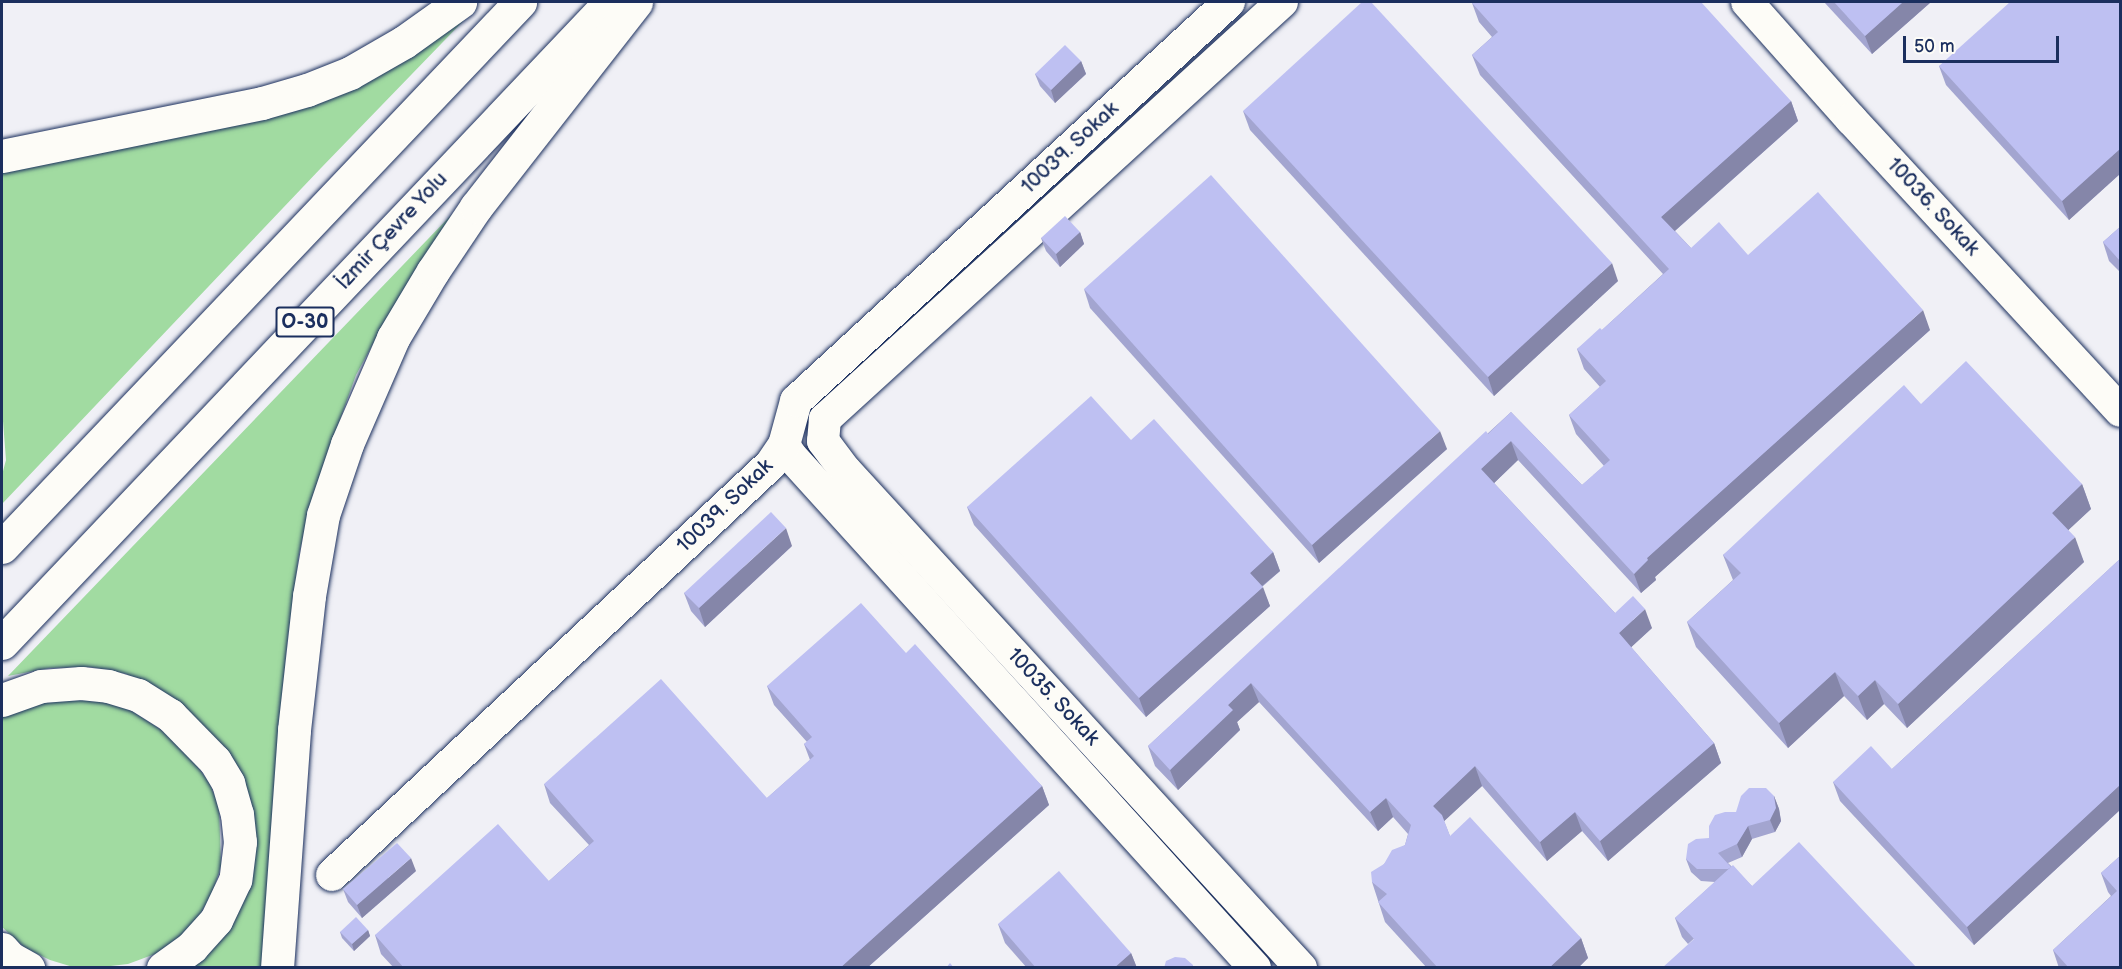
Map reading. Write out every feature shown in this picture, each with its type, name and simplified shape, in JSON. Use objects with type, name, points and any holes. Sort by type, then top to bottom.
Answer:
[{"type":"highway","points":[[2,156],[262,103],[307,90],[350,73],[404,42],[460,2]]},
{"type":"highway","name":"O-30","points":[[2,547],[520,2]]},
{"type":"highway","name":"İzmir Çevre Yolu","points":[[2,643],[610,2]]},
{"type":"highway","points":[[277,968],[294,729],[309,596],[323,516],[347,444],[393,338],[433,271],[476,207],[636,2]]},
{"type":"highway","points":[[2,700],[41,686],[81,683],[108,686],[138,695],[170,715],[215,761],[228,783],[237,814],[240,842],[235,880],[216,920],[192,947],[163,968]]},
{"type":"highway","points":[[2,949],[10,958],[28,968]]},
{"type":"street","name":"10039. Sokak","points":[[332,875],[771,464],[784,445],[796,401],[1229,2]]},
{"type":"street","name":"10039. Sokak","points":[[825,419],[1282,2]]},
{"type":"street","name":"10036. Sokak","points":[[1747,2],[1851,119],[2121,411]]},
{"type":"street","name":"10035. Sokak","points":[[825,419],[823,441],[846,471],[1301,968]]},
{"type":"street","name":"10035. Sokak","points":[[784,445],[791,456],[1255,968]]},
{"type":"green space","points":[[471,13],[2,504],[2,475],[6,460],[2,408],[2,169],[121,144]]},
{"type":"green space","points":[[452,214],[391,311],[356,375],[313,495],[299,554],[286,654],[262,967],[189,967],[253,833],[127,674],[91,667],[50,668],[8,676]]},
{"type":"green space","points":[[100,698],[132,711],[163,731],[191,758],[209,782],[219,806],[221,866],[212,894],[198,918],[178,940],[155,954],[128,964],[73,967],[50,960],[25,948],[2,927],[2,713],[36,700]]},
{"type":"building","points":[[1362,2],[1371,2],[1612,263],[1488,377],[1243,111]]},
{"type":"building","points":[[1473,2],[1701,2],[1791,101],[1661,217],[1691,248],[1719,222],[1748,255],[1818,192],[1923,310],[1647,558],[1648,560],[1634,574],[1511,441],[1481,469],[1615,613],[1633,596],[1645,609],[1619,633],[1714,743],[1600,841],[1575,812],[1540,842],[1475,766],[1433,806],[1442,815],[1450,836],[1470,817],[1581,938],[1549,968],[1438,968],[1378,902],[1387,894],[1372,882],[1371,872],[1384,864],[1392,850],[1405,845],[1411,825],[1386,798],[1370,812],[1251,683],[1228,705],[1233,710],[1170,770],[1148,746],[1486,431],[1488,434],[1511,412],[1582,485],[1610,460],[1569,415],[1606,381],[1577,349],[1600,328],[1602,330],[1669,269],[1472,55],[1498,32]]},
{"type":"building","points":[[1834,2],[1903,2],[1865,36]]},
{"type":"building","points":[[2010,2],[2121,2],[2121,148],[2062,201],[1939,66]]},
{"type":"building","points":[[1065,45],[1081,61],[1051,90],[1035,74]]},
{"type":"building","points":[[1211,175],[1440,431],[1312,545],[1084,289]]},
{"type":"building","points":[[1065,216],[1080,232],[1056,254],[1041,238]]},
{"type":"building","points":[[2121,226],[2121,262],[2103,242]]},
{"type":"building","points":[[1966,361],[2082,484],[2052,513],[2075,537],[1898,704],[1875,680],[1858,696],[1835,672],[1779,723],[1687,622],[1741,573],[1723,555],[1904,385],[1921,404]]},
{"type":"building","points":[[1091,396],[1131,440],[1154,419],[1273,552],[1250,573],[1263,587],[1139,698],[967,507]]},
{"type":"building","points":[[771,512],[786,528],[699,608],[684,593]]},
{"type":"building","points":[[2121,558],[2121,784],[1967,927],[1833,782],[1871,746],[1892,769]]},
{"type":"building","points":[[861,603],[906,653],[915,644],[1042,786],[840,968],[404,968],[375,935],[498,824],[549,881],[594,841],[544,784],[661,679],[767,798],[814,756],[804,744],[812,737],[767,686]]},
{"type":"building","points":[[1749,788],[1766,788],[1774,796],[1776,808],[1770,820],[1748,826],[1737,844],[1718,853],[1731,867],[1728,869],[1697,869],[1686,859],[1688,844],[1696,839],[1709,838],[1709,826],[1715,815],[1736,812],[1741,796]]},
{"type":"building","points":[[1799,842],[1917,968],[1662,968],[1694,939],[1675,918],[1733,865],[1752,886]]},
{"type":"building","points":[[397,843],[411,858],[357,905],[343,889]]},
{"type":"building","points":[[2121,855],[2121,968],[2069,968],[2053,950],[2117,891],[2101,873]]},
{"type":"building","points":[[1059,871],[1131,953],[1114,968],[1036,968],[998,924]]},
{"type":"building","points":[[356,917],[368,930],[352,944],[340,932]]},
{"type":"building","points":[[1175,957],[1185,958],[1193,965],[1193,968],[1164,968],[1166,961]]}]
